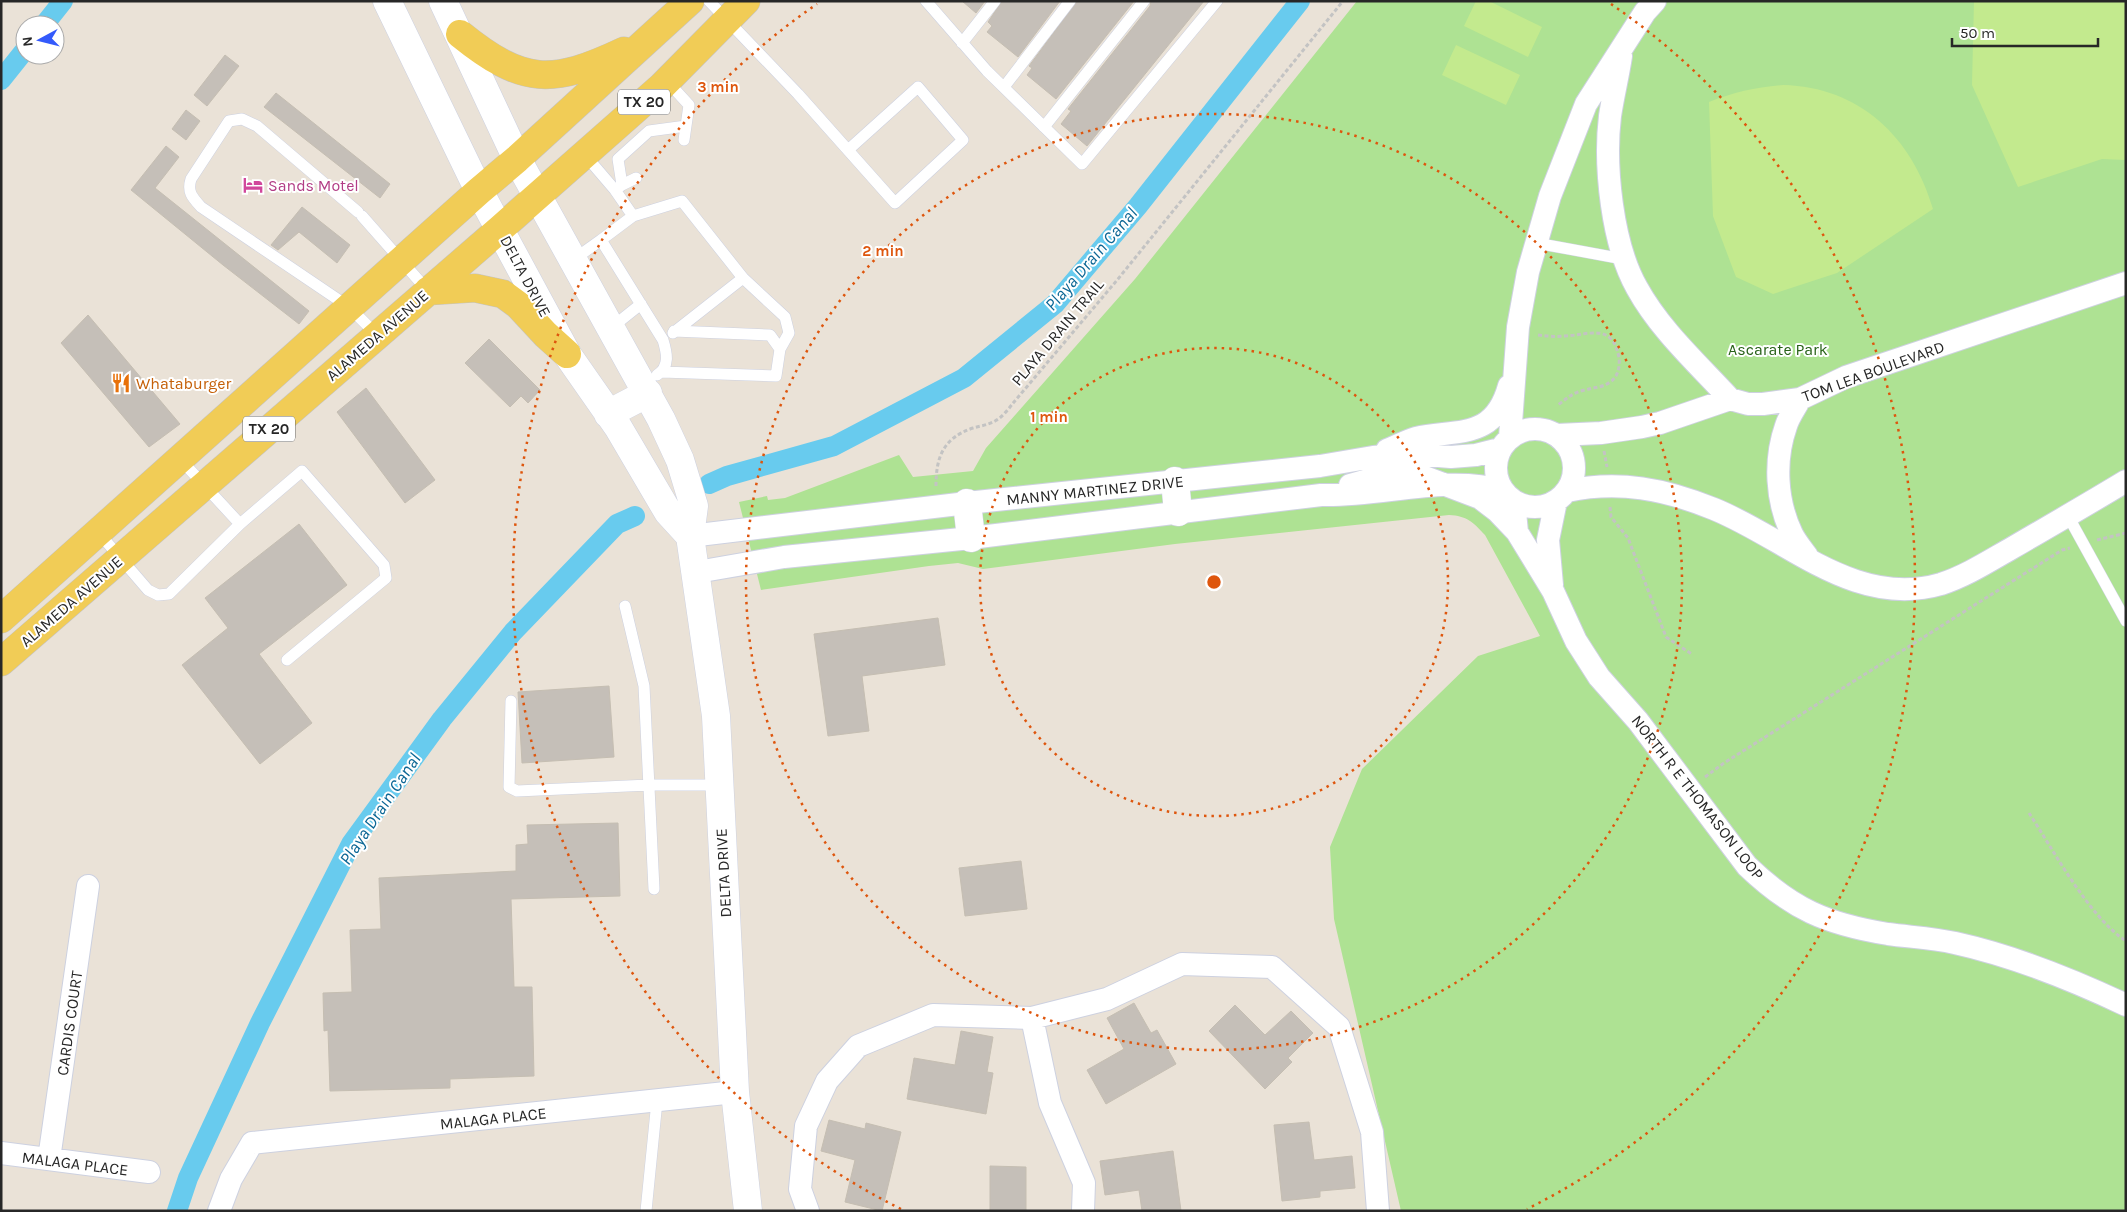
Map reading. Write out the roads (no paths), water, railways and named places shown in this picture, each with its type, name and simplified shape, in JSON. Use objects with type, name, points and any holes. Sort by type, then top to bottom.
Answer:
[{"type":"main road","name":"DELTA DRIVE","points":[[387,1],[479,191],[568,354],[618,427],[668,512],[690,536]]},
{"type":"main road","name":"DELTA DRIVE","points":[[443,1],[460,34],[516,159],[611,328],[651,383],[680,460],[694,506],[690,536],[697,572],[716,716],[734,1092],[748,1211]]},
{"type":"main road","name":"ALAMEDA AVENUE","points":[[1,619],[690,1]]},
{"type":"main road","name":"ALAMEDA AVENUE","points":[[1,662],[537,197],[667,81],[727,7]]},
{"type":"main road","points":[[460,34],[483,53],[508,67],[545,76],[564,74],[597,64],[646,41]]},
{"type":"main road","points":[[428,291],[475,288],[504,294],[518,305],[546,335],[568,354]]},
{"type":"main road","points":[[608,414],[651,383]]},
{"type":"main road","points":[[1175,482],[1178,512]]},
{"type":"main road","points":[[967,503],[971,538]]},
{"type":"street","points":[[1655,1],[1645,12],[1586,104],[1550,196],[1536,243],[1528,272],[1520,318],[1505,443],[1495,470],[1508,496],[1524,506],[1535,508],[1546,506],[1561,496],[1585,487],[1635,486],[1671,494],[1714,509],[1824,568],[1856,582],[1878,587],[1907,589],[1940,584],[1972,571],[2126,481]]},
{"type":"street","points":[[1505,443],[1521,431],[1533,428],[1557,435],[1601,433],[1642,427],[1660,423],[1730,399],[1657,318],[1637,288],[1623,259],[1615,222],[1608,160],[1610,117],[1624,45]]},
{"type":"street","name":"TOM LEA BOULEVARD","points":[[1730,399],[1748,404],[1800,399],[1846,377],[2126,283]]},
{"type":"street","points":[[1373,457],[1414,439],[1471,430],[1488,422],[1500,410],[1515,363]]},
{"type":"street","points":[[1800,399],[1786,424],[1779,450],[1778,479],[1782,509],[1792,535],[1808,559]]},
{"type":"street","points":[[1557,435],[1569,449],[1574,467],[1572,480],[1561,496]]},
{"type":"street","name":"MANNY MARTINEZ DRIVE","points":[[690,536],[967,503],[1320,466],[1373,457],[1413,454],[1451,457],[1476,455],[1505,443]]},
{"type":"street","points":[[1448,486],[1480,498],[1497,510],[1518,532]]},
{"type":"street","name":"MANNY MARTINEZ DRIVE","points":[[697,572],[784,557],[971,538],[1321,495],[1343,496],[1448,486],[1485,486],[1508,496]]},
{"type":"street","name":"NORTH R E THOMASON LOOP","points":[[1508,496],[1518,532],[1553,591],[1576,641],[1599,677],[1638,721],[1747,866],[1767,885],[1786,899],[1821,918],[1889,934],[1956,943],[1997,954],[2074,980],[2126,1005]]},
{"type":"street","name":"NORTH R E THOMASON LOOP","points":[[1553,591],[1548,540],[1561,496]]},
{"type":"street","name":"CARDIS COURT","points":[[50,1159],[88,886]]},
{"type":"street","points":[[808,1211],[800,1189],[806,1126],[827,1081],[858,1046],[933,1015],[1032,1018],[1107,998],[1182,964],[1272,967],[1339,1027],[1372,1132],[1378,1211]]},
{"type":"street","points":[[1032,1018],[1050,1103],[1084,1183],[1083,1211]]},
{"type":"street","name":"MALAGA PLACE","points":[[219,1211],[231,1179],[252,1143],[657,1102],[734,1092]]},
{"type":"street","name":"MALAGA PLACE","points":[[1,1153],[149,1172]]},
{"type":"lane","points":[[926,1],[962,43],[1004,87],[1082,164],[1217,1]]},
{"type":"lane","points":[[962,43],[995,1]]},
{"type":"lane","points":[[1004,87],[1070,1]]},
{"type":"lane","points":[[1044,127],[1144,1]]},
{"type":"lane","points":[[727,7],[798,94],[895,203],[963,140],[918,87],[848,150]]},
{"type":"lane","points":[[667,81],[689,106],[684,140]]},
{"type":"lane","points":[[377,336],[349,307],[201,207],[191,196],[188,189],[190,179],[230,121],[242,119],[257,126],[360,214],[428,291]]},
{"type":"lane","points":[[619,188],[618,159],[649,131],[686,126]]},
{"type":"lane","points":[[584,155],[619,188],[633,216]]},
{"type":"lane","points":[[619,188],[636,178]]},
{"type":"lane","points":[[573,260],[633,216],[682,197],[743,278],[785,317],[789,333],[780,349],[776,376],[651,383]]},
{"type":"lane","points":[[602,240],[663,340],[668,356],[651,383]]},
{"type":"lane","points":[[1536,243],[1623,259]]},
{"type":"lane","points":[[663,340],[743,278]]},
{"type":"lane","points":[[611,328],[641,304]]},
{"type":"lane","points":[[674,331],[770,335],[780,349]]},
{"type":"lane","points":[[180,459],[240,524]]},
{"type":"lane","points":[[98,532],[148,590],[158,595],[169,594],[240,524],[302,471],[384,565],[386,578],[286,660]]},
{"type":"lane","points":[[2068,516],[2126,621]]},
{"type":"lane","points":[[625,606],[644,686],[654,889]]},
{"type":"lane","points":[[511,701],[509,787],[517,792],[649,785],[719,785]]},
{"type":"lane","points":[[646,1211],[657,1102]]},
{"type":"waterway","points":[[52,15],[63,1]]},
{"type":"waterway","name":"Playa Drain Canal","points":[[709,484],[727,476],[834,446],[964,378],[1055,304],[1138,206],[1300,1]]},
{"type":"waterway","points":[[1,80],[15,62]]},
{"type":"waterway","name":"Playa Drain Canal","points":[[177,1211],[188,1178],[260,1023],[351,844],[442,719],[513,632],[617,524],[635,516]]},
{"type":"place","name":"Sands Motel","points":[[253,185]]},
{"type":"place","name":"Whataburger","points":[[121,383]]},
{"type":"park label","name":"Ascarate Park","points":[[1778,349]]}]
